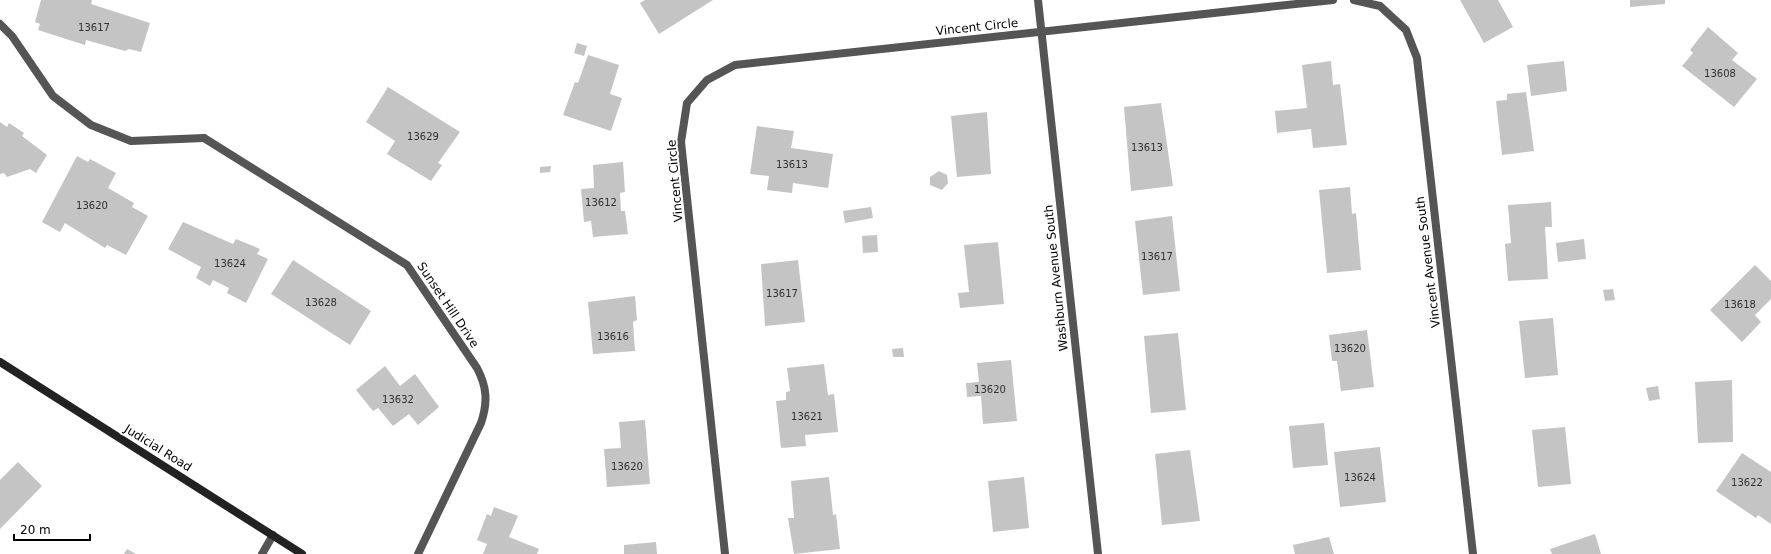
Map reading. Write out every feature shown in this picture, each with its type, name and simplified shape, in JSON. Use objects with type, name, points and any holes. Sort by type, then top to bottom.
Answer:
[{"type":"street","name":"Washburn Avenue South","points":[[1038,0],[1098,554]]},
{"type":"street","points":[[1042,32],[1334,0]]},
{"type":"street","name":"Vincent Avenue South","points":[[1354,0],[1380,6],[1406,30],[1416,58],[1473,554]]},
{"type":"street","name":"Sunset Hill Drive","points":[[0,24],[12,36],[53,96],[91,126],[131,141],[204,138],[407,265],[477,368],[484,380],[487,395],[486,409],[481,423],[418,554]]},
{"type":"street","name":"Vincent Circle","points":[[725,554],[681,142],[687,103],[707,80],[735,65],[1042,32]]},
{"type":"street","name":"Judicial Road","points":[[0,362],[302,554]]},
{"type":"street","points":[[262,554],[273,535]]},
{"type":"building","points":[[41,0],[92,0],[91,4],[150,23],[141,52],[129,49],[125,51],[86,40],[85,45],[38,30],[40,24],[35,22]]},
{"type":"building","points":[[645,0],[713,0],[659,34],[640,3]]},
{"type":"building","points":[[1460,0],[1498,0],[1513,27],[1484,43]]},
{"type":"building","points":[[1630,0],[1665,0],[1665,4],[1630,7]]},
{"type":"building","points":[[1708,27],[1738,53],[1732,60],[1757,79],[1734,107],[1682,66],[1693,53],[1690,50]]},
{"type":"building","points":[[577,43],[587,46],[584,56],[574,53]]},
{"type":"building","points":[[588,55],[619,65],[610,94],[622,98],[611,131],[563,115],[575,82],[578,83]]},
{"type":"building","points":[[1331,61],[1333,85],[1340,84],[1347,145],[1313,148],[1311,129],[1277,133],[1275,111],[1307,108],[1302,65]]},
{"type":"building","points":[[1564,61],[1567,91],[1531,96],[1527,65]]},
{"type":"building","points":[[388,87],[460,132],[438,163],[442,165],[431,181],[387,154],[395,141],[366,122]]},
{"type":"building","points":[[1526,92],[1534,151],[1502,155],[1496,101],[1507,100],[1507,94]]},
{"type":"building","points":[[1161,103],[1173,186],[1131,191],[1124,107]]},
{"type":"building","points":[[987,112],[991,174],[957,177],[951,116]]},
{"type":"building","points":[[0,122],[7,127],[9,123],[24,133],[22,136],[47,155],[36,173],[30,169],[7,177],[4,173],[0,174]]},
{"type":"building","points":[[757,126],[794,131],[791,148],[833,154],[828,188],[793,183],[792,193],[767,190],[769,176],[750,174]]},
{"type":"building","points":[[77,156],[88,162],[90,159],[116,173],[108,188],[134,203],[132,207],[148,216],[126,255],[107,245],[105,248],[65,223],[60,232],[42,222]]},
{"type":"building","points":[[623,162],[625,192],[620,193],[621,211],[625,211],[628,234],[593,237],[591,221],[584,222],[581,189],[594,188],[593,165]]},
{"type":"building","points":[[551,166],[550,172],[540,173],[540,167]]},
{"type":"building","points":[[939,171],[947,175],[948,183],[942,190],[930,185],[930,177]]},
{"type":"building","points":[[1350,187],[1352,214],[1356,213],[1361,270],[1327,273],[1319,190]]},
{"type":"building","points":[[1551,202],[1552,227],[1545,227],[1548,279],[1508,281],[1505,244],[1511,243],[1508,205]]},
{"type":"building","points":[[871,207],[873,218],[845,223],[843,211]]},
{"type":"building","points":[[1172,216],[1180,291],[1143,295],[1135,221]]},
{"type":"building","points":[[183,222],[233,244],[236,239],[260,249],[257,254],[268,259],[246,303],[227,293],[229,288],[213,280],[210,286],[196,278],[201,267],[168,249]]},
{"type":"building","points":[[877,235],[878,252],[863,253],[862,236]]},
{"type":"building","points":[[1584,239],[1586,259],[1558,262],[1556,243]]},
{"type":"building","points":[[998,242],[1004,304],[960,308],[958,293],[969,292],[964,245]]},
{"type":"building","points":[[293,260],[371,311],[350,345],[271,294]]},
{"type":"building","points":[[798,260],[805,322],[765,326],[761,264]]},
{"type":"building","points":[[1755,265],[1771,281],[1771,299],[1755,315],[1761,322],[1742,342],[1710,310]]},
{"type":"building","points":[[1613,289],[1615,300],[1605,301],[1603,290]]},
{"type":"building","points":[[635,296],[637,320],[633,322],[635,351],[593,354],[588,302]]},
{"type":"building","points":[[1553,318],[1558,375],[1525,378],[1519,321]]},
{"type":"building","points":[[1367,330],[1374,387],[1341,391],[1337,361],[1332,361],[1329,335]]},
{"type":"building","points":[[1178,333],[1186,410],[1151,413],[1144,336]]},
{"type":"building","points":[[903,348],[904,357],[893,357],[892,349]]},
{"type":"building","points":[[1011,360],[1017,421],[983,424],[981,396],[967,397],[966,383],[979,382],[977,363]]},
{"type":"building","points":[[824,364],[828,395],[834,394],[838,432],[805,435],[806,446],[781,448],[776,401],[786,400],[786,392],[790,391],[787,368]]},
{"type":"building","points":[[385,366],[400,386],[415,374],[439,407],[418,425],[409,414],[393,426],[378,408],[373,411],[356,390]]},
{"type":"building","points":[[1732,380],[1733,442],[1698,443],[1695,382]]},
{"type":"building","points":[[1658,386],[1660,399],[1649,401],[1646,388]]},
{"type":"building","points":[[645,420],[650,484],[607,487],[604,449],[621,448],[619,422]]},
{"type":"building","points":[[1324,423],[1328,465],[1293,468],[1289,426]]},
{"type":"building","points":[[1565,427],[1571,484],[1538,487],[1532,430]]},
{"type":"building","points":[[1380,447],[1386,502],[1340,507],[1334,452]]},
{"type":"building","points":[[1190,450],[1200,521],[1162,525],[1155,454]]},
{"type":"building","points":[[1742,453],[1771,472],[1771,524],[1758,515],[1756,518],[1716,491]]},
{"type":"building","points":[[18,462],[42,486],[0,529],[0,480]]},
{"type":"building","points":[[829,477],[833,515],[836,514],[840,549],[794,554],[788,518],[794,518],[791,481]]},
{"type":"building","points":[[1024,477],[1029,528],[993,532],[988,481]]},
{"type":"building","points":[[494,507],[518,516],[509,537],[539,549],[537,554],[483,554],[487,544],[477,540],[487,514],[491,516]]},
{"type":"building","points":[[1595,534],[1601,554],[1552,554],[1550,549]]},
{"type":"building","points":[[1329,537],[1334,554],[1295,554],[1293,545]]},
{"type":"building","points":[[656,542],[657,554],[624,554],[624,545]]},
{"type":"building","points":[[127,549],[136,554],[124,554]]}]
